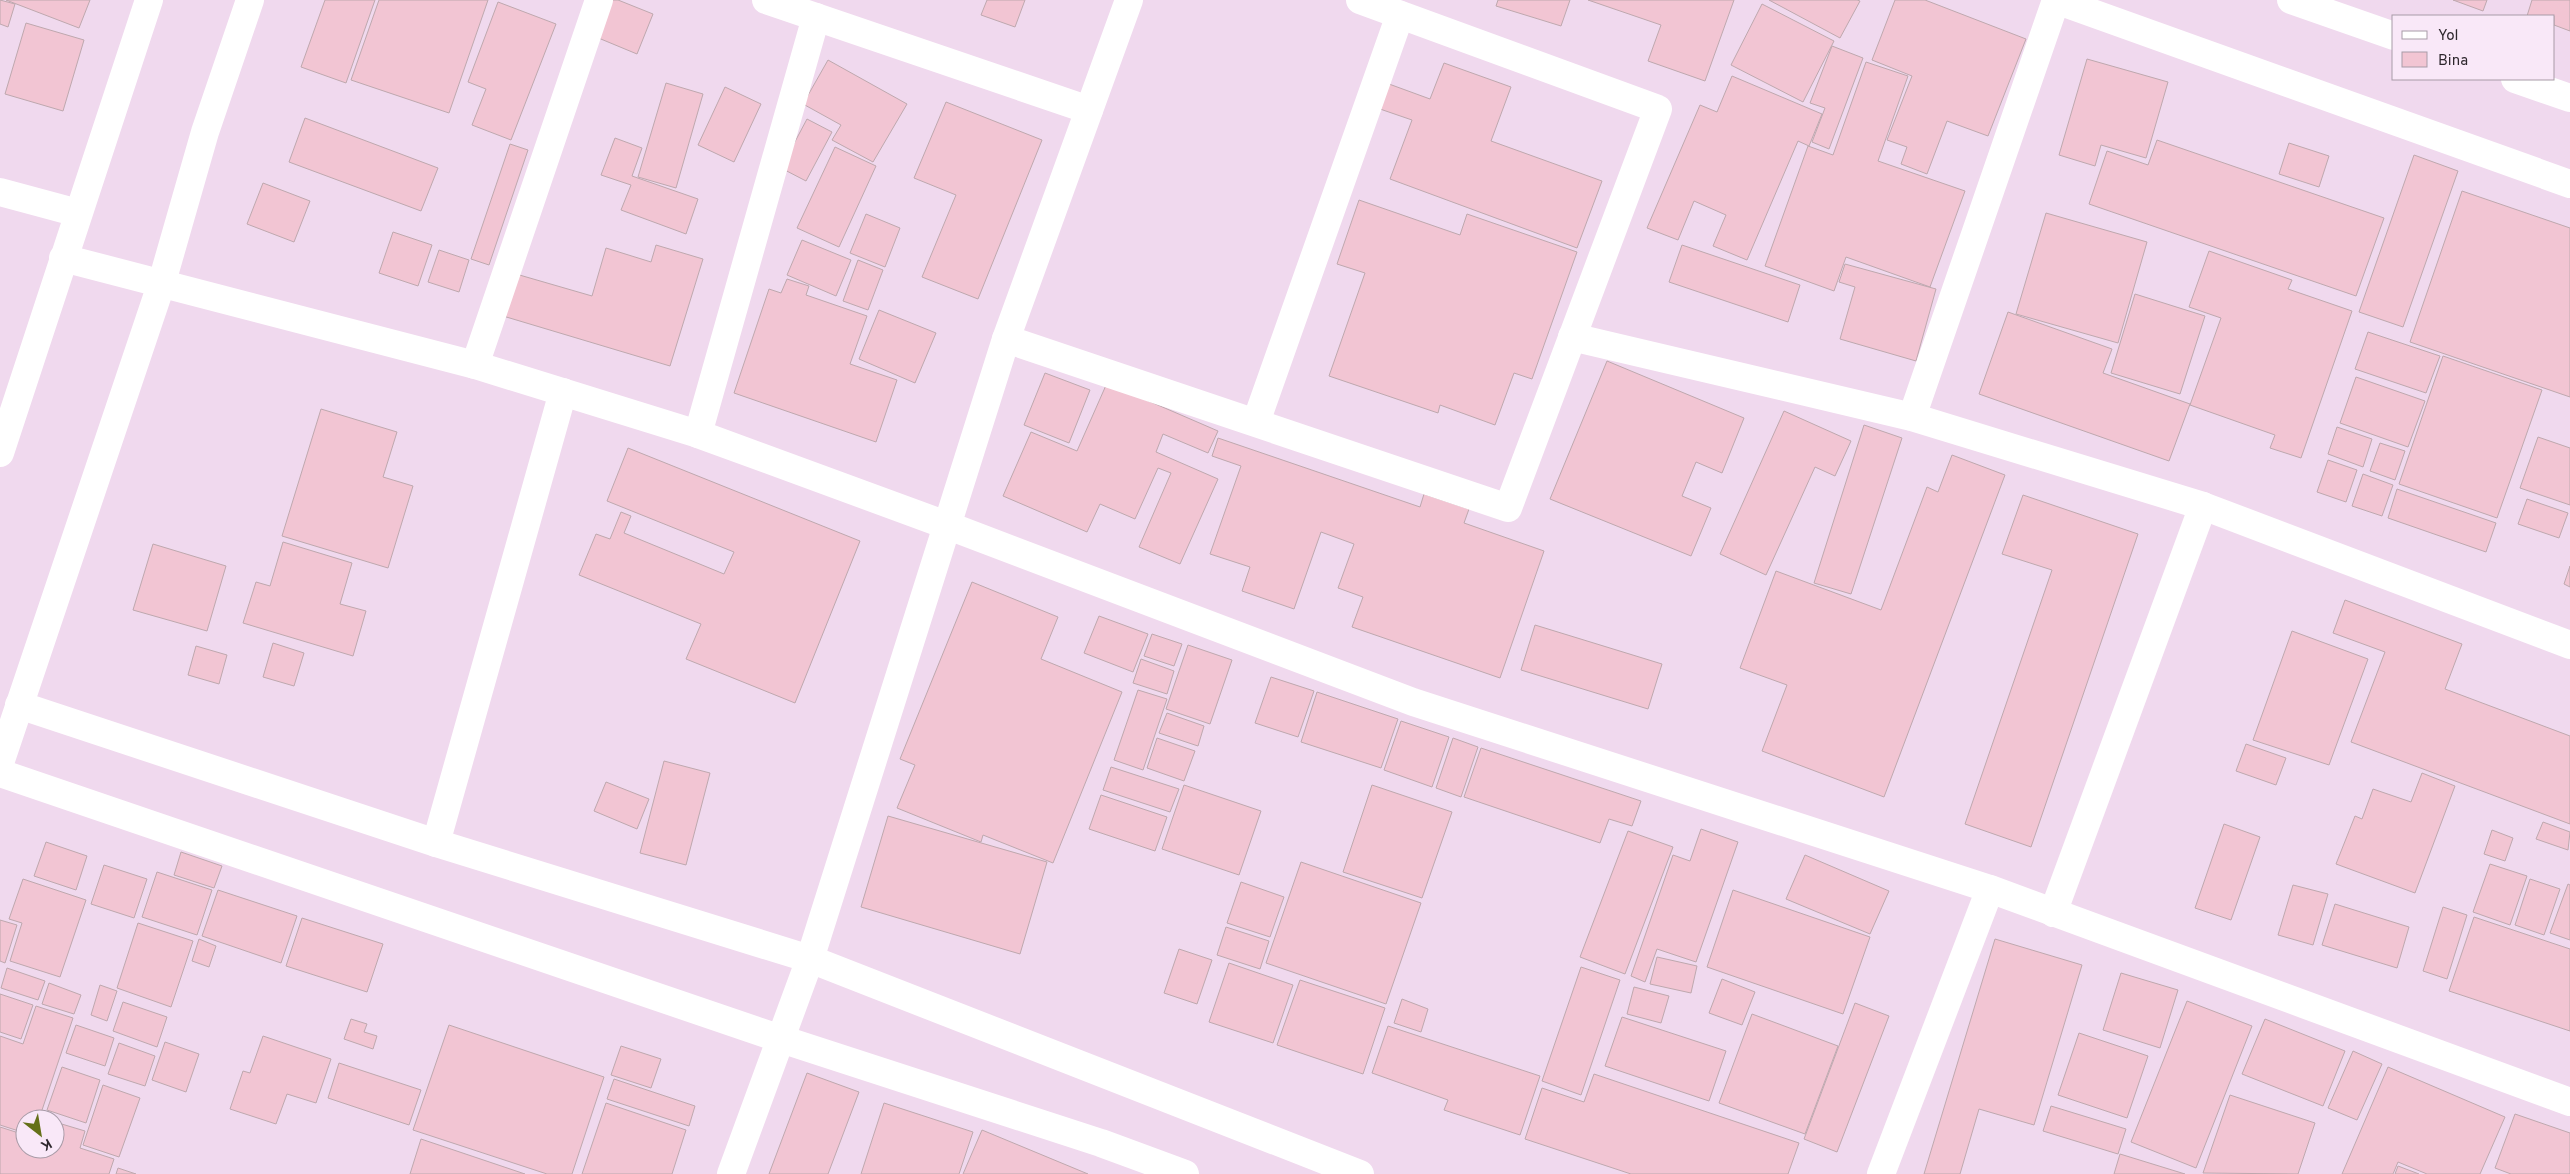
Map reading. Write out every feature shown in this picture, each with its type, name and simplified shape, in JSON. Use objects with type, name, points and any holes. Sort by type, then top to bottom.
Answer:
[{"type":"street","points":[[0,453],[149,0]]},
{"type":"street","points":[[0,763],[9,702],[162,282],[205,132],[250,0]]},
{"type":"street","points":[[475,365],[599,0]]},
{"type":"street","points":[[766,0],[1089,110]]},
{"type":"street","points":[[731,1174],[810,959],[1006,339],[1129,0]]},
{"type":"street","points":[[1006,339],[1508,508],[1658,108],[1360,0]]},
{"type":"street","points":[[1912,417],[2056,0],[2570,184]]},
{"type":"street","points":[[2291,0],[2392,35]]},
{"type":"street","points":[[1256,422],[1400,15]]},
{"type":"street","points":[[698,434],[816,17]]},
{"type":"street","points":[[2518,80],[2570,98]]},
{"type":"street","points":[[0,192],[78,213]]},
{"type":"street","points":[[63,258],[162,282],[475,365],[698,434],[948,526],[1413,702],[1990,889],[2570,1102]]},
{"type":"street","points":[[1572,337],[1912,417],[2203,506],[2570,645]]},
{"type":"street","points":[[436,843],[563,392]]},
{"type":"street","points":[[2053,913],[2203,506]]},
{"type":"street","points":[[9,702],[436,843],[810,959],[1360,1174]]},
{"type":"street","points":[[0,773],[781,1038],[1101,1143],[1185,1174]]},
{"type":"street","points":[[1881,1174],[1990,889]]},
{"type":"shaded area","points":[[0,0],[2570,0],[2570,1174],[0,1174]]},
{"type":"building","points":[[0,0],[15,4],[8,27],[0,24]]},
{"type":"building","points":[[6,0],[90,0],[79,28]]},
{"type":"building","points":[[325,0],[375,0],[346,83],[301,67]]},
{"type":"building","points":[[379,0],[488,0],[449,113],[351,80]]},
{"type":"building","points":[[611,0],[618,0],[653,14],[637,54],[596,37]]},
{"type":"building","points":[[987,0],[1025,0],[1015,27],[981,15]]},
{"type":"building","points":[[1498,0],[1570,0],[1561,26],[1496,6]]},
{"type":"building","points":[[1588,0],[1734,0],[1705,81],[1648,61],[1661,25]]},
{"type":"building","points":[[1769,0],[1857,0],[1860,1],[1840,38]]},
{"type":"building","points":[[1895,0],[1925,0],[2026,39],[1988,136],[1947,121],[1927,174],[1901,164],[1907,147],[1887,140],[1912,76],[1872,60]]},
{"type":"building","points":[[2453,0],[2487,0],[2483,11]]},
{"type":"building","points":[[2532,0],[2570,0],[2570,31],[2555,25],[2555,15],[2527,15]]},
{"type":"building","points":[[498,2],[556,24],[511,140],[472,125],[486,89],[468,82]]},
{"type":"building","points":[[1762,4],[1834,41],[1803,102],[1731,65]]},
{"type":"building","points":[[26,23],[84,40],[63,111],[5,94]]},
{"type":"building","points":[[1832,46],[1863,58],[1829,149],[1812,142],[1825,108],[1810,103]]},
{"type":"building","points":[[2087,59],[2168,82],[2146,158],[2101,145],[2095,166],[2059,155]]},
{"type":"building","points":[[828,60],[907,104],[873,162],[832,140],[841,125],[803,104]]},
{"type":"building","points":[[1866,62],[1908,76],[1878,161],[1965,191],[1930,287],[1846,257],[1834,291],[1765,266],[1808,146],[1833,155]]},
{"type":"building","points":[[1444,63],[1511,87],[1491,141],[1602,181],[1577,248],[1390,179],[1412,120],[1380,109],[1389,84],[1430,99]]},
{"type":"building","points":[[1732,76],[1822,114],[1809,146],[1798,141],[1747,260],[1713,246],[1726,215],[1694,201],[1678,240],[1647,228],[1700,105],[1717,112]]},
{"type":"building","points":[[666,83],[703,94],[676,188],[638,177]]},
{"type":"building","points":[[725,87],[761,104],[734,162],[698,145]]},
{"type":"building","points":[[946,102],[1042,140],[978,299],[922,277],[956,195],[914,178]]},
{"type":"building","points":[[305,118],[438,168],[421,211],[289,162]]},
{"type":"building","points":[[807,119],[832,132],[806,181],[781,168]]},
{"type":"building","points":[[615,138],[642,148],[632,176],[698,199],[686,234],[621,210],[631,185],[601,175]]},
{"type":"building","points":[[2157,140],[2384,218],[2356,296],[2089,204],[2107,151],[2148,165]]},
{"type":"building","points":[[2289,143],[2329,156],[2319,187],[2279,174]]},
{"type":"building","points":[[510,144],[528,150],[489,265],[471,259]]},
{"type":"building","points":[[835,147],[876,166],[839,247],[797,228]]},
{"type":"building","points":[[2414,155],[2458,171],[2403,327],[2359,312]]},
{"type":"building","points":[[263,183],[310,201],[294,242],[247,224]]},
{"type":"building","points":[[2462,191],[2570,228],[2570,397],[2410,342]]},
{"type":"building","points":[[1359,200],[1460,235],[1467,214],[1577,252],[1532,379],[1514,373],[1495,425],[1440,405],[1438,413],[1329,376],[1365,273],[1337,264]]},
{"type":"building","points":[[2046,213],[2147,242],[2118,343],[2016,314]]},
{"type":"building","points":[[866,214],[900,228],[885,267],[850,253]]},
{"type":"building","points":[[393,232],[432,245],[418,286],[379,273]]},
{"type":"building","points":[[802,240],[851,260],[836,296],[787,275]]},
{"type":"building","points":[[656,245],[703,259],[670,366],[503,316],[516,274],[592,296],[606,248],[651,262]]},
{"type":"building","points":[[1682,245],[1800,285],[1788,322],[1669,282]]},
{"type":"building","points":[[439,250],[469,260],[459,292],[428,282]]},
{"type":"building","points":[[2209,251],[2292,280],[2288,289],[2352,311],[2301,458],[2270,448],[2275,435],[2190,405],[2221,318],[2189,307]]},
{"type":"building","points":[[858,260],[883,270],[868,310],[843,301]]},
{"type":"building","points":[[1845,264],[1936,289],[1916,361],[1840,339],[1855,287],[1839,282]]},
{"type":"building","points":[[787,279],[809,286],[806,295],[867,316],[850,364],[897,380],[876,442],[734,393],[769,289],[781,293]]},
{"type":"building","points":[[2135,294],[2205,316],[2180,394],[2111,373]]},
{"type":"building","points":[[879,310],[936,333],[915,383],[859,359]]},
{"type":"building","points":[[2008,312],[2112,349],[2103,373],[2190,404],[2169,461],[1979,394]]},
{"type":"building","points":[[2368,332],[2440,356],[2426,393],[2355,369]]},
{"type":"building","points":[[2443,356],[2542,390],[2497,518],[2399,484]]},
{"type":"building","points":[[1607,361],[1744,418],[1722,473],[1696,462],[1682,496],[1711,508],[1691,556],[1550,499]]},
{"type":"building","points":[[1045,373],[1090,390],[1069,443],[1024,425]]},
{"type":"building","points":[[2356,377],[2425,401],[2408,447],[2340,423]]},
{"type":"building","points":[[1107,383],[1218,431],[1208,453],[1163,434],[1156,452],[1218,479],[1180,564],[1139,547],[1171,473],[1158,468],[1135,519],[1100,504],[1087,532],[1003,496],[1031,432],[1077,451]]},
{"type":"building","points":[[321,409],[397,432],[383,477],[413,486],[388,568],[282,536]]},
{"type":"building","points":[[1784,411],[1851,441],[1835,476],[1815,467],[1766,575],[1720,554]]},
{"type":"building","points":[[1864,425],[1902,438],[1851,594],[1814,583]]},
{"type":"building","points":[[2337,427],[2372,439],[2363,467],[2328,454]]},
{"type":"building","points":[[2538,437],[2570,448],[2570,505],[2520,488]]},
{"type":"building","points":[[1218,438],[1420,507],[1424,494],[1469,509],[1464,523],[1544,551],[1500,678],[1352,627],[1363,597],[1338,588],[1354,544],[1321,532],[1294,609],[1242,591],[1250,567],[1210,554],[1241,466],[1212,456]]},
{"type":"building","points":[[2380,443],[2405,451],[2395,480],[2370,471]]},
{"type":"building","points":[[628,448],[860,541],[795,703],[686,659],[701,624],[579,575],[596,534],[610,539],[621,512],[631,516],[624,533],[724,574],[734,552],[607,501]]},
{"type":"building","points":[[1952,455],[2005,475],[1884,797],[1762,751],[1787,685],[1740,668],[1776,571],[1881,610],[1927,487],[1938,492]]},
{"type":"building","points":[[2328,460],[2357,470],[2346,502],[2317,492]]},
{"type":"building","points":[[2363,474],[2393,485],[2382,516],[2352,506]]},
{"type":"building","points":[[2397,489],[2496,523],[2486,552],[2388,518]]},
{"type":"building","points":[[2023,495],[2138,534],[2031,847],[1965,824],[2052,570],[2002,554]]},
{"type":"building","points":[[2527,499],[2568,513],[2559,538],[2518,524]]},
{"type":"building","points":[[283,542],[352,563],[340,604],[366,611],[353,656],[243,623],[256,582],[270,586]]},
{"type":"building","points":[[153,544],[226,566],[207,631],[133,610]]},
{"type":"building","points":[[2570,566],[2570,587],[2564,584]]},
{"type":"building","points":[[972,582],[1058,617],[1041,659],[1122,692],[1053,863],[983,835],[981,842],[897,808],[915,765],[900,759]]},
{"type":"building","points":[[2345,600],[2462,644],[2445,689],[2570,736],[2570,824],[2351,742],[2385,652],[2333,633]]},
{"type":"building","points":[[1099,616],[1148,634],[1133,672],[1084,653]]},
{"type":"building","points":[[1535,625],[1662,664],[1648,709],[1521,670]]},
{"type":"building","points":[[2292,631],[2368,659],[2329,765],[2253,740]]},
{"type":"building","points":[[1152,634],[1182,644],[1174,666],[1144,656]]},
{"type":"building","points":[[273,643],[304,653],[294,686],[263,677]]},
{"type":"building","points":[[1188,645],[1232,660],[1210,724],[1166,709]]},
{"type":"building","points":[[196,646],[227,655],[219,684],[188,675]]},
{"type":"building","points":[[1141,659],[1174,671],[1167,694],[1133,683]]},
{"type":"building","points":[[1271,677],[1314,691],[1298,737],[1255,723]]},
{"type":"building","points":[[1138,690],[1167,699],[1143,770],[1114,760]]},
{"type":"building","points":[[1317,692],[1398,719],[1381,768],[1301,742]]},
{"type":"building","points":[[1167,713],[1204,726],[1198,746],[1159,733]]},
{"type":"building","points":[[1401,721],[1449,737],[1432,787],[1384,770]]},
{"type":"building","points":[[1157,738],[1195,751],[1184,781],[1147,768]]},
{"type":"building","points":[[1453,738],[1478,747],[1461,797],[1436,788]]},
{"type":"building","points":[[2246,744],[2286,758],[2276,785],[2236,771]]},
{"type":"building","points":[[1481,748],[1641,801],[1632,826],[1609,819],[1600,843],[1464,797]]},
{"type":"building","points":[[664,761],[710,773],[686,865],[640,853]]},
{"type":"building","points":[[1111,767],[1179,789],[1170,812],[1103,790]]},
{"type":"building","points":[[2422,773],[2455,786],[2415,893],[2336,864],[2355,816],[2362,819],[2373,789],[2411,802]]},
{"type":"building","points":[[606,782],[649,799],[637,829],[594,811]]},
{"type":"building","points":[[1184,785],[1261,811],[1239,875],[1162,849]]},
{"type":"building","points":[[1372,785],[1452,812],[1422,898],[1343,872]]},
{"type":"building","points":[[1101,795],[1167,817],[1155,851],[1089,829]]},
{"type":"building","points":[[888,816],[1047,862],[1020,954],[861,907]]},
{"type":"building","points":[[2543,822],[2570,832],[2568,850],[2536,839]]},
{"type":"building","points":[[2224,824],[2260,837],[2231,920],[2195,908]]},
{"type":"building","points":[[1701,829],[1738,842],[1696,962],[1657,949],[1645,982],[1631,976],[1673,855],[1690,861]]},
{"type":"building","points":[[2492,830],[2513,838],[2505,861],[2484,854]]},
{"type":"building","points":[[1628,831],[1673,847],[1625,974],[1580,957]]},
{"type":"building","points":[[46,842],[87,856],[76,890],[34,876]]},
{"type":"building","points":[[181,852],[222,866],[214,888],[174,875]]},
{"type":"building","points":[[1805,855],[1889,891],[1870,934],[1786,899]]},
{"type":"building","points":[[1301,862],[1421,903],[1386,1004],[1266,963]]},
{"type":"building","points":[[2490,864],[2527,876],[2510,925],[2473,912]]},
{"type":"building","points":[[104,865],[147,879],[134,918],[91,904]]},
{"type":"building","points":[[157,872],[212,890],[197,935],[142,917]]},
{"type":"building","points":[[23,879],[86,900],[60,977],[10,961],[22,923],[9,919]]},
{"type":"building","points":[[2530,879],[2560,889],[2544,935],[2515,925]]},
{"type":"building","points":[[1241,882],[1284,897],[1270,937],[1227,923]]},
{"type":"building","points":[[2568,884],[2570,885],[2570,940],[2550,933]]},
{"type":"building","points":[[2293,885],[2328,894],[2313,945],[2278,935]]},
{"type":"building","points":[[218,890],[297,916],[281,963],[202,936]]},
{"type":"building","points":[[1733,890],[1870,937],[1843,1014],[1707,967]]},
{"type":"building","points":[[2335,904],[2409,927],[2397,968],[2322,945]]},
{"type":"building","points":[[2443,907],[2467,915],[2447,979],[2423,971]]},
{"type":"building","points":[[2474,917],[2570,949],[2570,1031],[2449,991]]},
{"type":"building","points":[[302,918],[383,944],[367,992],[286,966]]},
{"type":"building","points":[[0,920],[17,925],[5,963],[0,961]]},
{"type":"building","points":[[138,923],[193,941],[171,1007],[117,988]]},
{"type":"building","points":[[1226,927],[1269,941],[1260,969],[1217,955]]},
{"type":"building","points":[[199,939],[216,946],[209,967],[192,961]]},
{"type":"building","points":[[1995,939],[2082,965],[2034,1125],[1979,1109],[1960,1174],[1924,1174]]},
{"type":"building","points":[[1179,949],[1212,960],[1197,1004],[1164,993]]},
{"type":"building","points":[[1657,957],[1697,966],[1691,993],[1650,984]]},
{"type":"building","points":[[1229,963],[1293,985],[1273,1043],[1209,1022]]},
{"type":"building","points":[[1581,967],[1620,980],[1581,1095],[1542,1081]]},
{"type":"building","points":[[7,968],[45,981],[38,1000],[1,988]]},
{"type":"building","points":[[2121,973],[2178,990],[2160,1048],[2103,1030]]},
{"type":"building","points":[[1722,979],[1755,992],[1742,1025],[1709,1013]]},
{"type":"building","points":[[1300,980],[1385,1008],[1363,1074],[1277,1045]]},
{"type":"building","points":[[49,983],[81,995],[74,1014],[42,1004]]},
{"type":"building","points":[[100,985],[117,991],[107,1021],[91,1015]]},
{"type":"building","points":[[1634,987],[1669,996],[1661,1023],[1627,1014]]},
{"type":"building","points":[[0,994],[33,1005],[21,1039],[0,1032]]},
{"type":"building","points":[[1402,999],[1428,1009],[1421,1032],[1394,1023]]},
{"type":"building","points":[[2187,1001],[2252,1026],[2196,1168],[2131,1142]]},
{"type":"building","points":[[123,1002],[167,1017],[157,1047],[113,1031]]},
{"type":"building","points":[[1855,1003],[1889,1016],[1837,1152],[1804,1139]]},
{"type":"building","points":[[36,1006],[73,1018],[42,1109],[15,1109],[15,1130],[0,1125],[0,1036],[23,1044]]},
{"type":"building","points":[[1752,1014],[1838,1046],[1805,1134],[1719,1103]]},
{"type":"building","points":[[1622,1017],[1726,1051],[1709,1101],[1605,1066]]},
{"type":"building","points":[[351,1019],[367,1024],[364,1032],[377,1036],[373,1049],[344,1039]]},
{"type":"building","points":[[2265,1019],[2345,1051],[2323,1106],[2242,1074]]},
{"type":"building","points":[[76,1025],[114,1038],[105,1066],[66,1053]]},
{"type":"building","points":[[449,1025],[604,1077],[572,1174],[547,1174],[413,1130]]},
{"type":"building","points":[[1388,1026],[1540,1076],[1520,1135],[1444,1110],[1448,1100],[1372,1073]]},
{"type":"building","points":[[2079,1033],[2148,1056],[2127,1118],[2058,1095]]},
{"type":"building","points":[[263,1036],[331,1059],[316,1103],[287,1094],[276,1124],[230,1109],[243,1071],[250,1073]]},
{"type":"building","points":[[165,1042],[199,1054],[186,1092],[152,1080]]},
{"type":"building","points":[[119,1043],[155,1056],[145,1086],[108,1074]]},
{"type":"building","points":[[621,1046],[661,1059],[651,1088],[611,1075]]},
{"type":"building","points":[[2353,1051],[2382,1064],[2357,1120],[2328,1108]]},
{"type":"building","points":[[339,1063],[421,1090],[409,1125],[328,1098]]},
{"type":"building","points":[[62,1067],[100,1080],[86,1123],[65,1116],[65,1109],[47,1109]]},
{"type":"building","points":[[2388,1067],[2505,1117],[2480,1174],[2427,1174],[2398,1162],[2393,1174],[2342,1174]]},
{"type":"building","points":[[807,1073],[859,1092],[828,1174],[769,1174]]},
{"type":"building","points":[[1594,1074],[1799,1143],[1788,1174],[1631,1174],[1525,1139],[1542,1088],[1584,1102]]},
{"type":"building","points":[[614,1079],[695,1106],[689,1126],[607,1099]]},
{"type":"building","points":[[103,1085],[140,1098],[119,1157],[83,1145]]},
{"type":"building","points":[[2230,1095],[2315,1123],[2298,1174],[2203,1173]]},
{"type":"building","points":[[606,1103],[686,1130],[672,1174],[582,1174]]},
{"type":"building","points":[[884,1103],[973,1132],[959,1174],[861,1174]]},
{"type":"building","points":[[2051,1106],[2126,1129],[2118,1154],[2043,1131]]},
{"type":"building","points":[[2515,1114],[2570,1133],[2570,1174],[2511,1174],[2495,1168]]},
{"type":"building","points":[[65,1125],[85,1131],[80,1148],[114,1159],[109,1174],[0,1174],[0,1127],[15,1132],[15,1159],[65,1159]]},
{"type":"building","points":[[982,1130],[1088,1174],[963,1174]]},
{"type":"building","points":[[421,1139],[525,1174],[410,1174]]},
{"type":"building","points":[[2120,1154],[2185,1174],[2114,1174]]},
{"type":"building","points":[[2398,1166],[2419,1174],[2395,1174]]},
{"type":"building","points":[[118,1168],[136,1174],[116,1174]]}]
